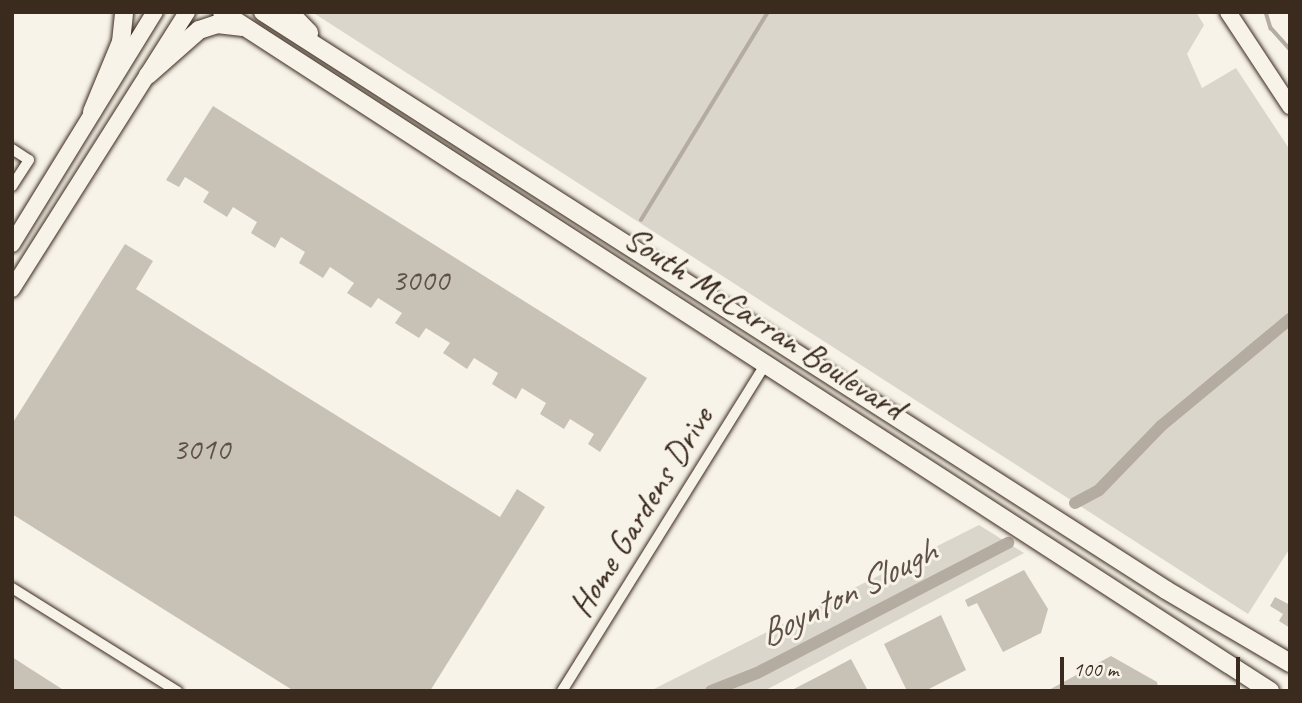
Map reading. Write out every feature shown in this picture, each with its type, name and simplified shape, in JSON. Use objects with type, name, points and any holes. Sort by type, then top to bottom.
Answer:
[{"type":"main road","points":[[92,112],[121,42],[124,12]]},
{"type":"main road","points":[[12,244],[155,12]]},
{"type":"main road","points":[[12,289],[187,12]]},
{"type":"main road","name":"South McCarran Boulevard","points":[[222,12],[767,362],[1270,691]]},
{"type":"main road","name":"South McCarran Boulevard","points":[[262,12],[965,461],[1290,663]]},
{"type":"main road","points":[[289,12],[334,58]]},
{"type":"main road","points":[[1228,12],[1290,106]]},
{"type":"main road","points":[[148,75],[199,30],[217,24],[246,27]]},
{"type":"main road","points":[[767,362],[794,365],[900,433],[965,461]]},
{"type":"street","points":[[12,149],[29,160],[12,186]]},
{"type":"street","name":"Home Gardens Drive","points":[[562,691],[767,362]]},
{"type":"street","points":[[12,587],[177,691]]},
{"type":"shaded area","points":[[312,12],[1196,12],[1204,25],[1187,54],[1202,88],[1236,68],[1290,150],[1290,548],[1248,614]]},
{"type":"shaded area","points":[[979,525],[1024,553],[764,691],[650,691]]},
{"type":"building","points":[[213,106],[647,378],[600,452],[588,444],[594,434],[570,419],[564,429],[540,414],[546,403],[522,388],[516,399],[492,384],[498,373],[474,358],[467,369],[443,353],[450,343],[426,328],[419,338],[395,323],[402,313],[378,298],[371,308],[347,293],[354,283],[330,267],[323,278],[299,263],[305,252],[281,237],[275,248],[251,233],[257,222],[233,207],[227,217],[203,202],[209,192],[185,177],[179,187],[166,180]]},
{"type":"building","points":[[125,244],[153,261],[136,289],[281,381],[500,517],[517,489],[545,507],[430,691],[294,691],[12,514],[12,424]]},
{"type":"building","points":[[1024,570],[1048,609],[1041,633],[1003,652],[977,603],[968,607],[965,600]]},
{"type":"building","points":[[1275,597],[1290,605],[1290,628],[1279,621],[1283,614],[1270,606]]},
{"type":"building","points":[[941,615],[966,670],[925,691],[907,691],[884,644]]},
{"type":"building","points":[[1111,656],[1157,682],[1158,688],[1047,691]]},
{"type":"building","points":[[12,657],[65,691],[12,691]]},
{"type":"building","points":[[851,659],[868,691],[790,691],[821,675]]},
{"type":"waterway","points":[[641,220],[768,12]]},
{"type":"waterway","points":[[1266,12],[1271,28],[1290,49]]},
{"type":"waterway","name":"Boynton Slough","points":[[1075,503],[1099,490],[1161,426],[1290,319]]},
{"type":"waterway","name":"Boynton Slough","points":[[711,691],[757,673],[1008,543]]}]
